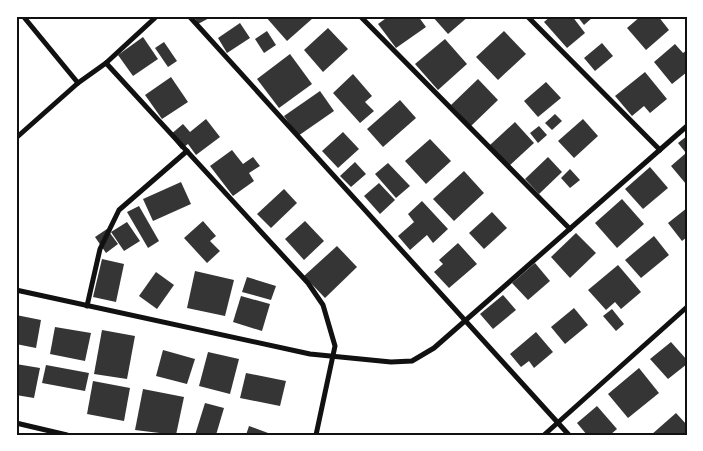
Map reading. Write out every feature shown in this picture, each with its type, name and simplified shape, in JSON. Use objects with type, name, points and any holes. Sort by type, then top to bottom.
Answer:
[{"type":"street","points":[[23,16],[78,83]]},
{"type":"street","points":[[16,138],[78,83],[106,63],[156,16]]},
{"type":"street","points":[[189,16],[569,435]]},
{"type":"street","points":[[360,16],[570,229]]},
{"type":"street","points":[[527,16],[660,150]]},
{"type":"street","points":[[106,63],[308,282],[323,305],[335,346],[316,435]]},
{"type":"street","points":[[16,290],[310,354],[391,362],[412,361],[434,348],[687,126]]},
{"type":"street","points":[[87,306],[100,249],[119,210],[187,151]]},
{"type":"street","points":[[544,435],[687,307]]},
{"type":"street","points":[[16,423],[67,435]]},
{"type":"building","points":[[194,16],[213,16],[198,24]]},
{"type":"building","points":[[265,16],[312,16],[313,18],[287,41]]},
{"type":"building","points":[[389,16],[418,16],[426,27],[396,48],[378,24]]},
{"type":"building","points":[[432,16],[469,16],[448,34]]},
{"type":"building","points":[[551,16],[572,16],[585,33],[567,48],[544,22]]},
{"type":"building","points":[[577,16],[591,16],[592,18],[584,25]]},
{"type":"building","points":[[641,16],[658,16],[669,30],[646,50],[627,28]]},
{"type":"building","points":[[240,23],[250,38],[227,53],[218,38]]},
{"type":"building","points":[[328,28],[348,49],[323,72],[304,50]]},
{"type":"building","points":[[267,31],[276,45],[264,53],[255,39]]},
{"type":"building","points":[[504,31],[526,54],[498,80],[476,57]]},
{"type":"building","points":[[143,37],[158,59],[133,76],[118,55]]},
{"type":"building","points":[[445,39],[467,64],[438,90],[415,64]]},
{"type":"building","points":[[164,42],[177,61],[168,67],[155,48]]},
{"type":"building","points":[[602,43],[613,56],[595,71],[584,58]]},
{"type":"building","points":[[675,44],[683,53],[687,50],[687,72],[672,84],[654,62]]},
{"type":"building","points":[[290,54],[312,84],[279,108],[257,79]]},
{"type":"building","points":[[645,72],[667,99],[650,113],[644,106],[632,116],[615,96]]},
{"type":"building","points":[[353,74],[372,96],[365,102],[374,111],[360,123],[333,93]]},
{"type":"building","points":[[171,77],[188,102],[162,119],[145,95]]},
{"type":"building","points":[[478,79],[498,100],[471,126],[451,105]]},
{"type":"building","points":[[546,82],[561,98],[538,117],[524,101]]},
{"type":"building","points":[[320,91],[334,111],[298,136],[284,116]]},
{"type":"building","points":[[400,100],[416,118],[383,147],[367,129]]},
{"type":"building","points":[[555,114],[562,121],[552,130],[545,123]]},
{"type":"building","points":[[206,119],[220,137],[196,155],[188,144],[181,149],[170,135],[183,124],[190,132]]},
{"type":"building","points":[[583,119],[598,136],[574,158],[558,141]]},
{"type":"building","points":[[515,122],[534,143],[509,166],[490,145]]},
{"type":"building","points":[[539,126],[547,135],[538,143],[530,133]]},
{"type":"building","points":[[343,132],[359,149],[338,168],[322,151]]},
{"type":"building","points":[[687,136],[686,184],[671,166],[686,153],[678,143]]},
{"type":"building","points":[[430,139],[451,161],[426,184],[405,161]]},
{"type":"building","points":[[232,150],[243,164],[253,157],[260,166],[249,173],[254,181],[233,196],[210,166]]},
{"type":"building","points":[[548,157],[562,172],[539,194],[525,179]]},
{"type":"building","points":[[355,162],[366,174],[351,187],[340,176]]},
{"type":"building","points":[[388,163],[410,186],[396,198],[375,174]]},
{"type":"building","points":[[650,167],[668,188],[643,209],[625,189]]},
{"type":"building","points":[[570,169],[580,180],[570,188],[561,178]]},
{"type":"building","points":[[464,171],[484,193],[454,221],[433,199]]},
{"type":"building","points":[[181,182],[191,204],[153,221],[143,199]]},
{"type":"building","points":[[379,183],[395,200],[380,214],[364,196]]},
{"type":"building","points":[[284,189],[297,203],[271,228],[257,214]]},
{"type":"building","points":[[622,199],[644,224],[617,248],[595,223]]},
{"type":"building","points":[[422,201],[448,229],[433,243],[427,235],[410,250],[398,236],[414,222],[408,214]]},
{"type":"building","points":[[139,206],[159,241],[148,248],[127,212]]},
{"type":"building","points":[[687,208],[687,237],[682,241],[668,223]]},
{"type":"building","points":[[492,212],[507,228],[484,249],[469,233]]},
{"type":"building","points":[[203,221],[216,236],[210,241],[220,251],[207,263],[184,238]]},
{"type":"building","points":[[305,221],[324,241],[304,260],[285,239]]},
{"type":"building","points":[[127,222],[140,241],[124,251],[111,232]]},
{"type":"building","points":[[107,229],[118,244],[106,253],[95,237]]},
{"type":"building","points":[[576,233],[596,253],[570,278],[551,257]]},
{"type":"building","points":[[654,236],[669,255],[641,278],[625,260]]},
{"type":"building","points":[[458,243],[477,264],[449,288],[434,272],[443,264],[439,260]]},
{"type":"building","points":[[337,246],[357,267],[325,298],[304,276]]},
{"type":"building","points":[[102,259],[124,264],[116,302],[93,297]]},
{"type":"building","points":[[535,263],[550,281],[528,300],[512,283]]},
{"type":"building","points":[[618,265],[641,292],[621,309],[615,302],[606,310],[588,290]]},
{"type":"building","points":[[195,271],[234,280],[225,316],[187,308]]},
{"type":"building","points":[[156,272],[174,285],[157,309],[139,296]]},
{"type":"building","points":[[247,277],[276,286],[271,300],[242,292]]},
{"type":"building","points":[[503,295],[516,310],[493,329],[480,314]]},
{"type":"building","points":[[241,296],[270,304],[262,331],[233,322]]},
{"type":"building","points":[[574,308],[588,325],[565,344],[551,327]]},
{"type":"building","points":[[612,309],[624,324],[616,331],[603,316]]},
{"type":"building","points":[[16,315],[41,320],[36,348],[16,344]]},
{"type":"building","points":[[55,327],[91,333],[85,361],[50,354]]},
{"type":"building","points":[[102,330],[135,336],[127,379],[94,374]]},
{"type":"building","points":[[536,332],[553,352],[534,368],[529,361],[521,367],[510,354]]},
{"type":"building","points":[[671,342],[687,360],[687,364],[668,379],[650,359]]},
{"type":"building","points":[[163,350],[195,359],[187,384],[156,376]]},
{"type":"building","points":[[208,352],[239,359],[230,394],[199,386]]},
{"type":"building","points":[[16,364],[40,368],[34,398],[16,395]]},
{"type":"building","points":[[46,365],[89,373],[85,391],[42,383]]},
{"type":"building","points":[[639,368],[659,393],[628,418],[608,394]]},
{"type":"building","points":[[246,373],[286,381],[280,406],[240,398]]},
{"type":"building","points":[[93,381],[130,388],[124,421],[87,414]]},
{"type":"building","points":[[143,389],[184,397],[176,435],[135,430]]},
{"type":"building","points":[[205,403],[224,408],[216,435],[195,435]]},
{"type":"building","points":[[597,406],[617,429],[610,435],[587,435],[577,423]]},
{"type":"building","points":[[676,413],[687,425],[687,435],[651,435]]},
{"type":"building","points":[[249,426],[268,433],[267,435],[246,435]]}]
